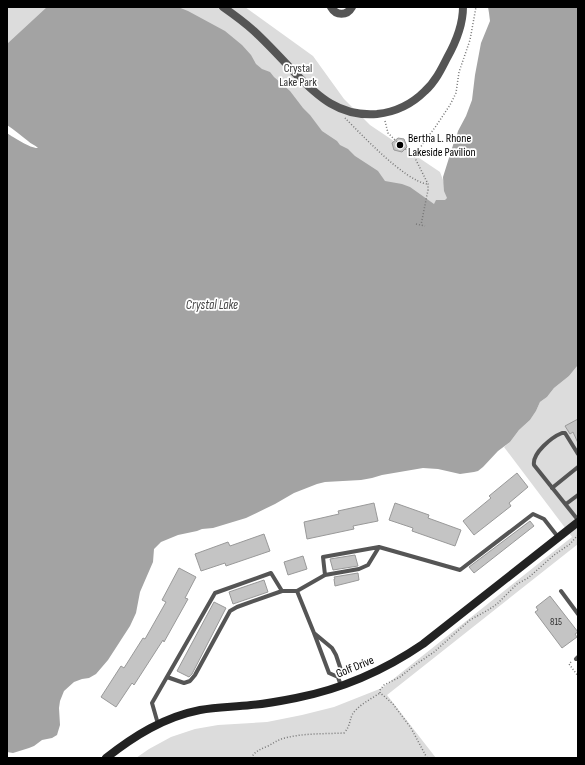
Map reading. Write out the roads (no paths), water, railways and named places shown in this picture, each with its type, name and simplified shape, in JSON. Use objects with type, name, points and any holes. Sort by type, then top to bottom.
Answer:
[{"type":"street","points":[[222,7],[250,27],[309,88],[328,102],[342,109],[357,113],[374,114],[398,109],[410,103],[422,94],[434,81],[457,39],[463,7]]},
{"type":"street","points":[[331,7],[334,12],[341,14],[349,12],[352,7]]},
{"type":"street","name":"Golf Drive","points":[[106,758],[137,735],[179,715],[212,708],[263,704],[310,695],[341,686],[384,668],[418,647],[578,521]]},
{"type":"lane","points":[[578,454],[565,433],[562,433],[546,444],[533,461],[578,521]]},
{"type":"lane","points":[[552,488],[578,467]]},
{"type":"lane","points":[[566,504],[578,494]]},
{"type":"lane","points":[[325,575],[323,557],[379,547],[460,570],[533,514],[544,519],[558,538]]},
{"type":"lane","points":[[167,677],[184,683],[190,681],[195,675],[230,611],[237,607],[282,591],[297,591],[325,575],[360,569],[368,564],[379,547]]},
{"type":"lane","points":[[158,724],[152,703],[215,593],[271,573],[282,591]]},
{"type":"lane","points":[[297,591],[329,673],[338,677]]},
{"type":"lane","points":[[561,591],[578,614]]},
{"type":"lane","points":[[314,633],[332,648],[336,655],[341,670],[338,677],[341,686]]},
{"type":"water","name":"Crystal Lake","points":[[47,7],[178,7],[188,11],[225,31],[242,45],[251,55],[256,64],[262,69],[270,72],[290,91],[322,131],[378,171],[385,181],[410,187],[434,204],[436,200],[445,200],[447,198],[444,191],[443,177],[458,131],[472,100],[481,43],[490,21],[488,7],[578,7],[578,365],[569,376],[540,402],[530,420],[519,430],[510,442],[498,451],[478,471],[460,474],[438,469],[423,468],[361,480],[325,482],[294,493],[246,518],[213,528],[178,535],[161,542],[154,549],[153,562],[140,592],[136,613],[130,626],[108,660],[96,674],[89,678],[74,682],[64,691],[60,701],[60,725],[57,735],[52,738],[42,740],[34,746],[13,753],[7,752],[7,133],[27,145],[38,148],[7,125],[7,44]]},
{"type":"place","name":"Bertha L. Rhone Lakeside Pavilion","points":[[400,145]]},
{"type":"park label","name":"Crystal Lake Park","points":[[298,75]]}]
